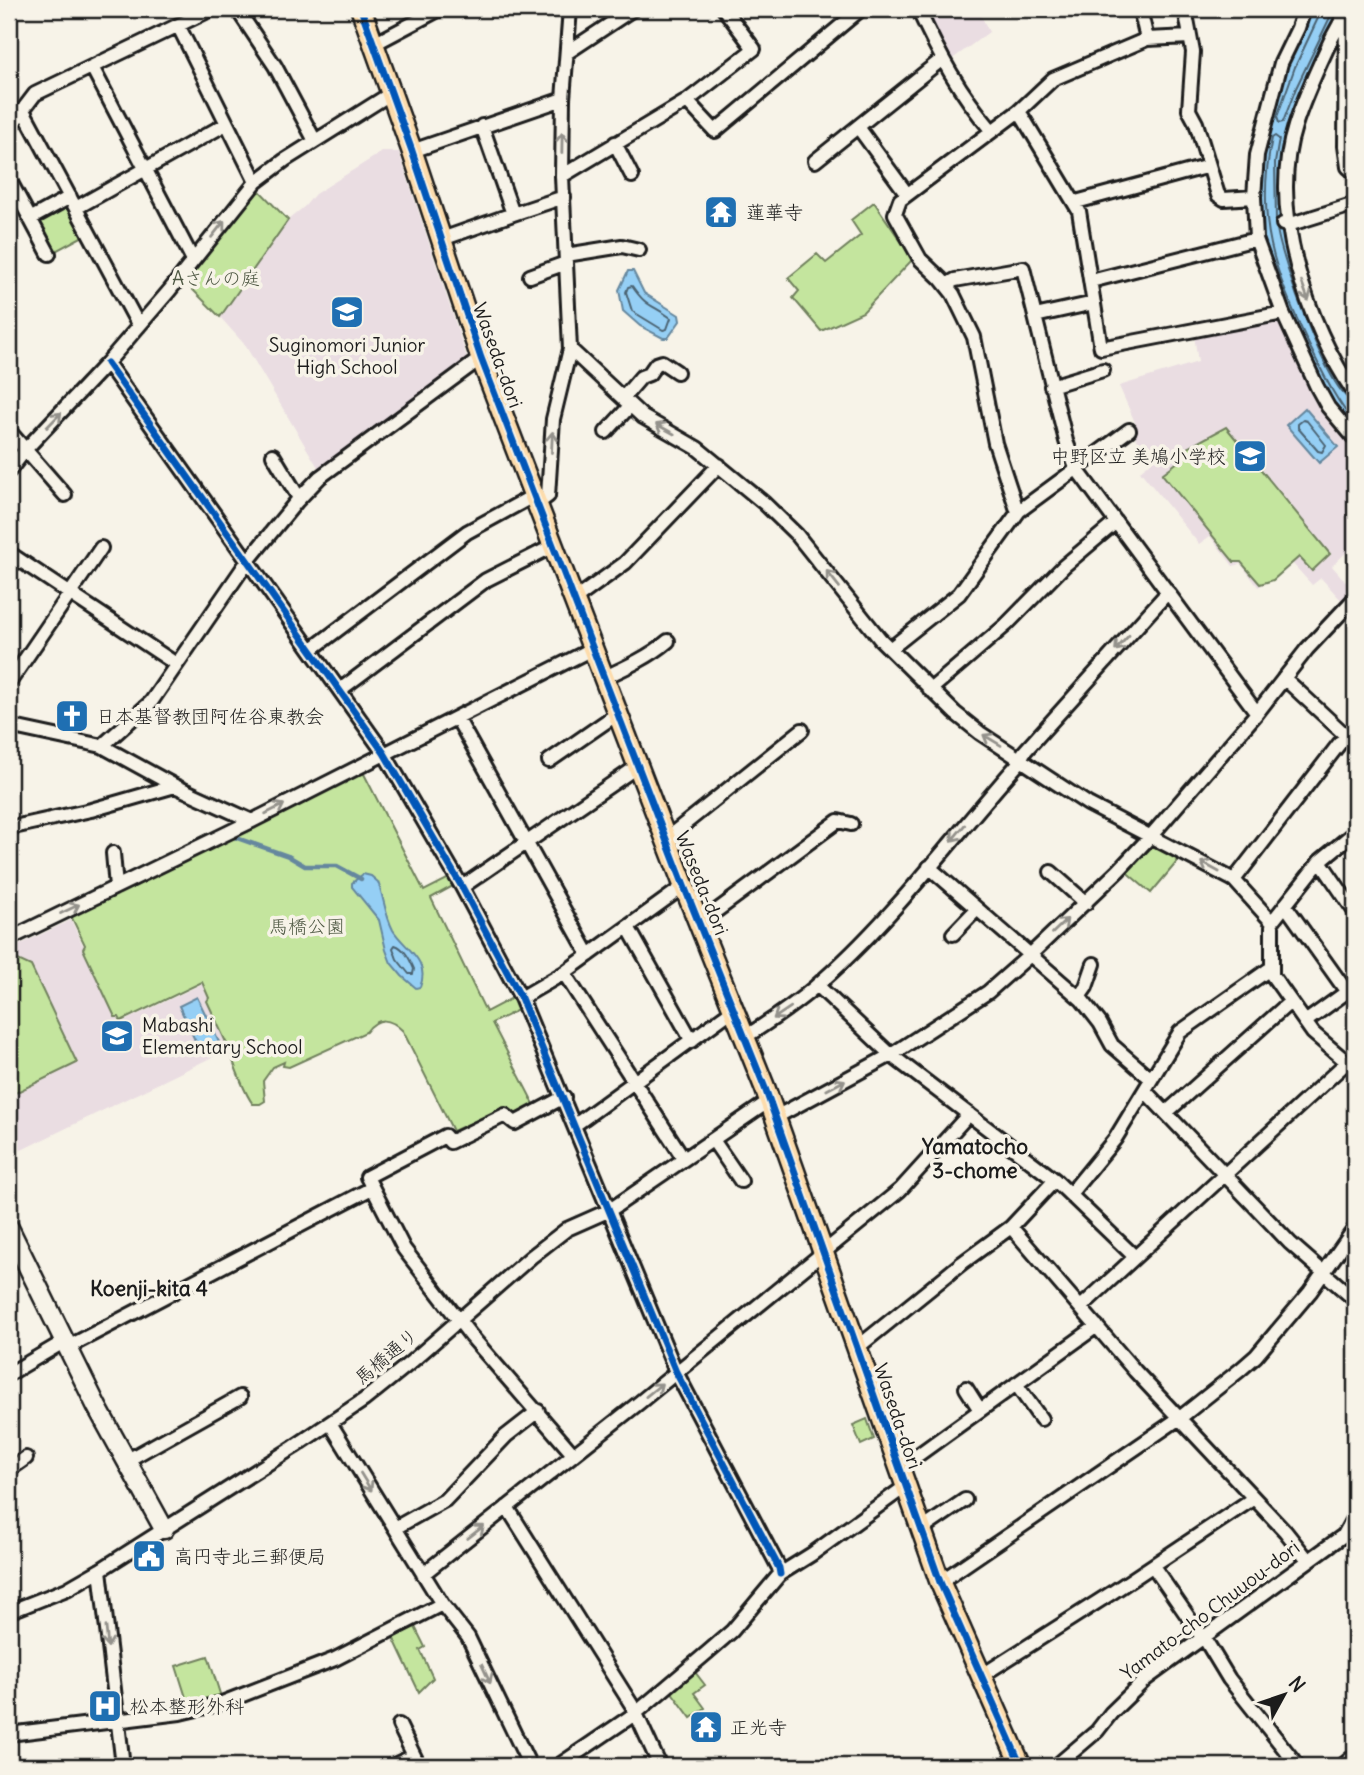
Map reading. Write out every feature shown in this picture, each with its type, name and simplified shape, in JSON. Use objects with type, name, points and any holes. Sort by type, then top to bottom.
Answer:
[{"type":"main road","name":"Waseda-dori","points":[[361,9],[481,358],[603,678],[745,1037],[824,1251],[940,1582],[1021,1766]]},
{"type":"street","points":[[9,128],[35,94],[212,9]]},
{"type":"street","points":[[237,9],[275,66],[315,141]]},
{"type":"street","points":[[374,44],[440,9]]},
{"type":"street","points":[[312,649],[467,532],[548,496],[553,419],[570,349],[562,176],[563,99],[570,9]]},
{"type":"street","points":[[568,52],[633,9]]},
{"type":"street","points":[[562,176],[687,101],[754,49],[724,9]]},
{"type":"street","points":[[687,101],[715,131],[861,9]]},
{"type":"street","points":[[918,9],[942,60],[971,107],[992,131]]},
{"type":"street","points":[[1140,9],[1147,39]]},
{"type":"street","points":[[1185,9],[1193,52],[1189,110],[1218,195],[1224,199],[1254,197]]},
{"type":"street","points":[[1304,9],[1279,70],[1257,155],[1254,197],[1258,233],[1283,313],[1328,407],[1355,439]]},
{"type":"street","points":[[1346,10],[1345,146],[1348,167],[1355,173]]},
{"type":"street","points":[[1346,10],[1305,96],[1294,128],[1286,170],[1285,199],[1286,225],[1308,301],[1355,394]]},
{"type":"street","points":[[178,25],[256,182]]},
{"type":"street","points":[[1019,511],[995,443],[974,337],[946,285],[920,259],[895,214],[900,200],[1019,111],[1053,79],[1147,39],[1190,37]]},
{"type":"street","points":[[815,161],[942,60]]},
{"type":"street","points":[[92,67],[193,260]]},
{"type":"street","points":[[9,471],[139,326],[256,182],[390,94]]},
{"type":"street","points":[[412,151],[563,99]]},
{"type":"street","points":[[23,110],[139,326]]},
{"type":"street","points":[[1019,111],[1076,202],[1101,348],[1283,313]]},
{"type":"street","points":[[30,219],[73,203],[147,169],[226,124]]},
{"type":"street","points":[[482,126],[513,214]]},
{"type":"street","points":[[858,127],[907,194]]},
{"type":"street","points":[[615,143],[632,176]]},
{"type":"street","points":[[1076,202],[1209,166]]},
{"type":"street","points":[[9,179],[49,254]]},
{"type":"street","points":[[442,239],[564,197]]},
{"type":"street","points":[[1286,225],[1355,204]]},
{"type":"street","points":[[1091,281],[1258,233]]},
{"type":"street","points":[[530,275],[566,259],[622,246],[639,250]]},
{"type":"street","points":[[946,285],[955,279],[1023,268],[1051,386],[1076,468],[1257,713]]},
{"type":"street","points":[[1035,316],[1094,303]]},
{"type":"street","points":[[570,349],[643,416],[697,448],[797,535],[890,649],[930,690],[980,733],[1021,757],[1088,804],[1234,880],[1272,922]]},
{"type":"street","points":[[102,746],[151,702],[247,562],[299,498],[320,477],[481,358]]},
{"type":"street","points":[[606,432],[641,377],[649,374],[656,364],[662,362],[677,372]]},
{"type":"street","points":[[107,363],[384,753],[462,887],[521,999],[564,1097],[676,1372],[780,1574]]},
{"type":"street","points":[[1051,386],[1103,370]]},
{"type":"street","points":[[9,430],[65,495]]},
{"type":"street","points":[[890,649],[959,594],[1019,511],[1129,430]]},
{"type":"street","points":[[273,455],[299,498]]},
{"type":"street","points":[[574,600],[625,563],[719,465]]},
{"type":"street","points":[[930,690],[1006,625],[1064,566],[1115,522]]},
{"type":"street","points":[[340,690],[486,580],[554,546]]},
{"type":"street","points":[[9,683],[101,548]]},
{"type":"street","points":[[9,553],[176,664]]},
{"type":"street","points":[[745,1037],[788,1010],[867,936],[1168,592]]},
{"type":"street","name":"馬橋通り","points":[[9,1612],[67,1589],[100,1570],[330,1423],[380,1388],[567,1229],[610,1210],[713,1140],[772,1109],[891,1055],[988,992],[1086,902],[1150,837],[1257,713],[1307,649],[1355,598]]},
{"type":"street","points":[[603,678],[643,656],[652,655],[668,641]]},
{"type":"street","points":[[9,939],[252,821],[592,649]]},
{"type":"street","points":[[1234,880],[1351,739],[1284,678]]},
{"type":"street","points":[[549,761],[617,714]]},
{"type":"street","points":[[457,718],[589,955]]},
{"type":"street","points":[[9,726],[102,746],[175,786],[252,821]]},
{"type":"street","points":[[667,838],[802,730]]},
{"type":"street","points":[[462,887],[638,765]]},
{"type":"street","points":[[9,828],[91,810],[175,786]]},
{"type":"street","points":[[700,923],[838,821],[851,824]]},
{"type":"street","points":[[1081,1307],[1224,1175],[1351,1066],[1313,1033],[1272,975],[1271,968],[1272,922],[1320,861],[1355,832]]},
{"type":"street","points":[[113,853],[116,887]]},
{"type":"street","points":[[1320,861],[1355,912]]},
{"type":"street","points":[[929,867],[1079,997],[1100,1023],[1112,1045],[1150,1078]]},
{"type":"street","points":[[1051,872],[1086,902]]},
{"type":"street","points":[[521,999],[564,973],[684,886]]},
{"type":"street","points":[[1285,905],[1351,989],[1305,1022]]},
{"type":"street","points":[[953,934],[977,909]]},
{"type":"street","points":[[628,927],[692,1041]]},
{"type":"street","points":[[1079,997],[1086,988],[1094,964]]},
{"type":"street","points":[[1070,1194],[1115,1139],[1180,1032],[1271,968]]},
{"type":"street","points":[[564,973],[684,1159]]},
{"type":"street","points":[[817,985],[891,1055],[1055,1180],[1135,1257]]},
{"type":"street","points":[[1167,1112],[1290,1002]]},
{"type":"street","points":[[575,1125],[734,1009]]},
{"type":"street","points":[[1145,1091],[1290,1243],[1355,1300]]},
{"type":"street","points":[[564,1097],[515,1123],[505,1115],[450,1142],[445,1136],[368,1177],[404,1249],[459,1320],[573,1454]]},
{"type":"street","points":[[423,1574],[900,1190],[969,1114]]},
{"type":"street","points":[[713,1140],[741,1181]]},
{"type":"street","points":[[858,1347],[1011,1227],[1055,1180]]},
{"type":"street","points":[[9,1374],[372,1188]]},
{"type":"street","points":[[1011,1227],[1135,1371],[1181,1417],[1308,1560]]},
{"type":"street","points":[[9,1228],[15,1253],[164,1529]]},
{"type":"street","points":[[940,1582],[1181,1417],[1256,1356],[1310,1292],[1355,1228]]},
{"type":"street","points":[[558,1766],[636,1713],[732,1631],[780,1574],[811,1554],[980,1410],[1097,1326]]},
{"type":"street","points":[[1016,1384],[1041,1419]]},
{"type":"street","points":[[966,1388],[980,1410]]},
{"type":"street","points":[[126,1461],[240,1397]]},
{"type":"street","points":[[395,1528],[445,1500],[506,1436],[538,1411]]},
{"type":"street","points":[[330,1423],[442,1604],[468,1637],[530,1766]]},
{"type":"street","points":[[9,1470],[26,1458]]},
{"type":"street","points":[[981,1676],[1254,1498]]},
{"type":"street","points":[[921,1530],[965,1500]]},
{"type":"street","points":[[508,1507],[636,1713],[660,1766]]},
{"type":"street","name":"Yamato-cho Chuuou-dori","points":[[1056,1766],[1097,1731],[1146,1678],[1308,1560],[1350,1537],[1355,1515]]},
{"type":"street","points":[[1153,1566],[1229,1679],[1298,1766]]},
{"type":"street","points":[[100,1570],[123,1766]]},
{"type":"street","points":[[9,1734],[180,1713],[222,1703],[335,1659],[442,1604]]},
{"type":"street","points":[[392,1766],[417,1761],[399,1725]]},
{"type":"street","points":[[1342,1766],[1355,1755]]},
{"type":"shaded area","points":[[925,9],[978,9],[989,32],[951,60]]},
{"type":"shaded area","points":[[382,152],[399,152],[468,361],[319,469],[245,345],[220,317],[288,220],[315,194]]},
{"type":"shaded area","name":"中野区立 美鳩小学校","points":[[1276,317],[1311,391],[1329,418],[1355,448],[1355,544],[1332,566],[1353,590],[1342,601],[1321,578],[1312,585],[1293,564],[1273,580],[1258,587],[1241,564],[1233,566],[1210,536],[1199,544],[1140,471],[1150,463],[1135,436],[1137,427],[1119,386],[1198,362],[1194,335]]},
{"type":"shaded area","name":"Mabashi Elementary School","points":[[71,920],[120,1023],[202,984],[231,1048],[9,1156],[9,950]]},
{"type":"green space","name":"Aさんの庭","points":[[256,187],[288,220],[220,317],[183,280]]},
{"type":"green space","points":[[68,202],[85,235],[52,253],[34,220]]},
{"type":"green space","points":[[874,202],[913,259],[863,312],[821,331],[793,298],[799,291],[788,278],[817,254],[826,263],[861,235],[851,220]]},
{"type":"green space","points":[[1226,427],[1330,554],[1312,571],[1299,557],[1273,580],[1260,584],[1241,562],[1234,562],[1162,474],[1183,458],[1180,452]]},
{"type":"green space","name":"馬橋公園","points":[[363,772],[424,891],[449,878],[453,886],[431,898],[486,1012],[514,997],[520,1009],[492,1023],[535,1106],[518,1115],[504,1108],[453,1131],[403,1031],[389,1021],[375,1023],[366,1032],[289,1067],[283,1066],[284,1062],[273,1067],[263,1081],[265,1101],[253,1104],[243,1087],[207,1001],[209,998],[202,982],[121,1021],[119,1017],[115,1017],[83,949],[85,945],[71,916]]},
{"type":"green space","points":[[1154,843],[1182,856],[1151,893],[1124,870],[1149,844]]},
{"type":"green space","points":[[10,954],[13,960],[31,966],[77,1063],[9,1096]]},
{"type":"green space","points":[[867,1419],[874,1439],[861,1445],[853,1425]]},
{"type":"green space","points":[[415,1627],[425,1647],[420,1650],[433,1678],[419,1692],[393,1637]]},
{"type":"green space","points":[[208,1656],[221,1697],[189,1707],[176,1666]]},
{"type":"green space","points":[[695,1672],[705,1685],[694,1693],[705,1708],[691,1718],[671,1691]]},
{"type":"water","points":[[1314,9],[1341,9],[1301,97],[1285,140],[1281,189],[1283,223],[1288,251],[1355,400],[1355,434],[1330,403],[1271,273],[1260,230],[1257,185],[1271,115],[1288,65]]},
{"type":"water","points":[[628,271],[633,271],[644,293],[679,315],[680,321],[668,338],[640,326],[623,311],[619,290]]},
{"type":"water","points":[[1305,408],[1338,447],[1319,463],[1286,425]]},
{"type":"water","points":[[363,874],[378,882],[393,930],[419,962],[422,969],[420,987],[416,988],[391,963],[379,920],[352,887],[352,883]]},
{"type":"water","points":[[197,997],[219,1042],[200,1051],[179,1006]]},
{"type":"waterway","points":[[234,837],[288,856],[305,866],[337,866],[361,879]]},
{"type":"cycle path","points":[[361,9],[481,358],[684,886],[765,1088],[940,1582],[1021,1766]]},
{"type":"cycle path","points":[[107,363],[384,753],[462,887],[521,998],[676,1372],[780,1574]]},
{"type":"place","name":"蓮華寺","points":[[721,212]]},
{"type":"place","name":"Suginomori Junior High School","points":[[347,312]]},
{"type":"place","name":"中野区立 美鳩小学校","points":[[1250,456]]},
{"type":"place","name":"日本基督教団阿佐谷東教会","points":[[72,716]]},
{"type":"place","name":"Mabashi Elementary School","points":[[117,1036]]},
{"type":"place","name":"高円寺北三郵便局","points":[[149,1556]]},
{"type":"place","name":"松本整形外科","points":[[105,1706]]},
{"type":"place","name":"正光寺","points":[[706,1727]]},
{"type":"district","name":"Yamatocho 3-chome","points":[[975,1158]]},
{"type":"district","name":"Koenji-kita 4","points":[[149,1288]]}]
